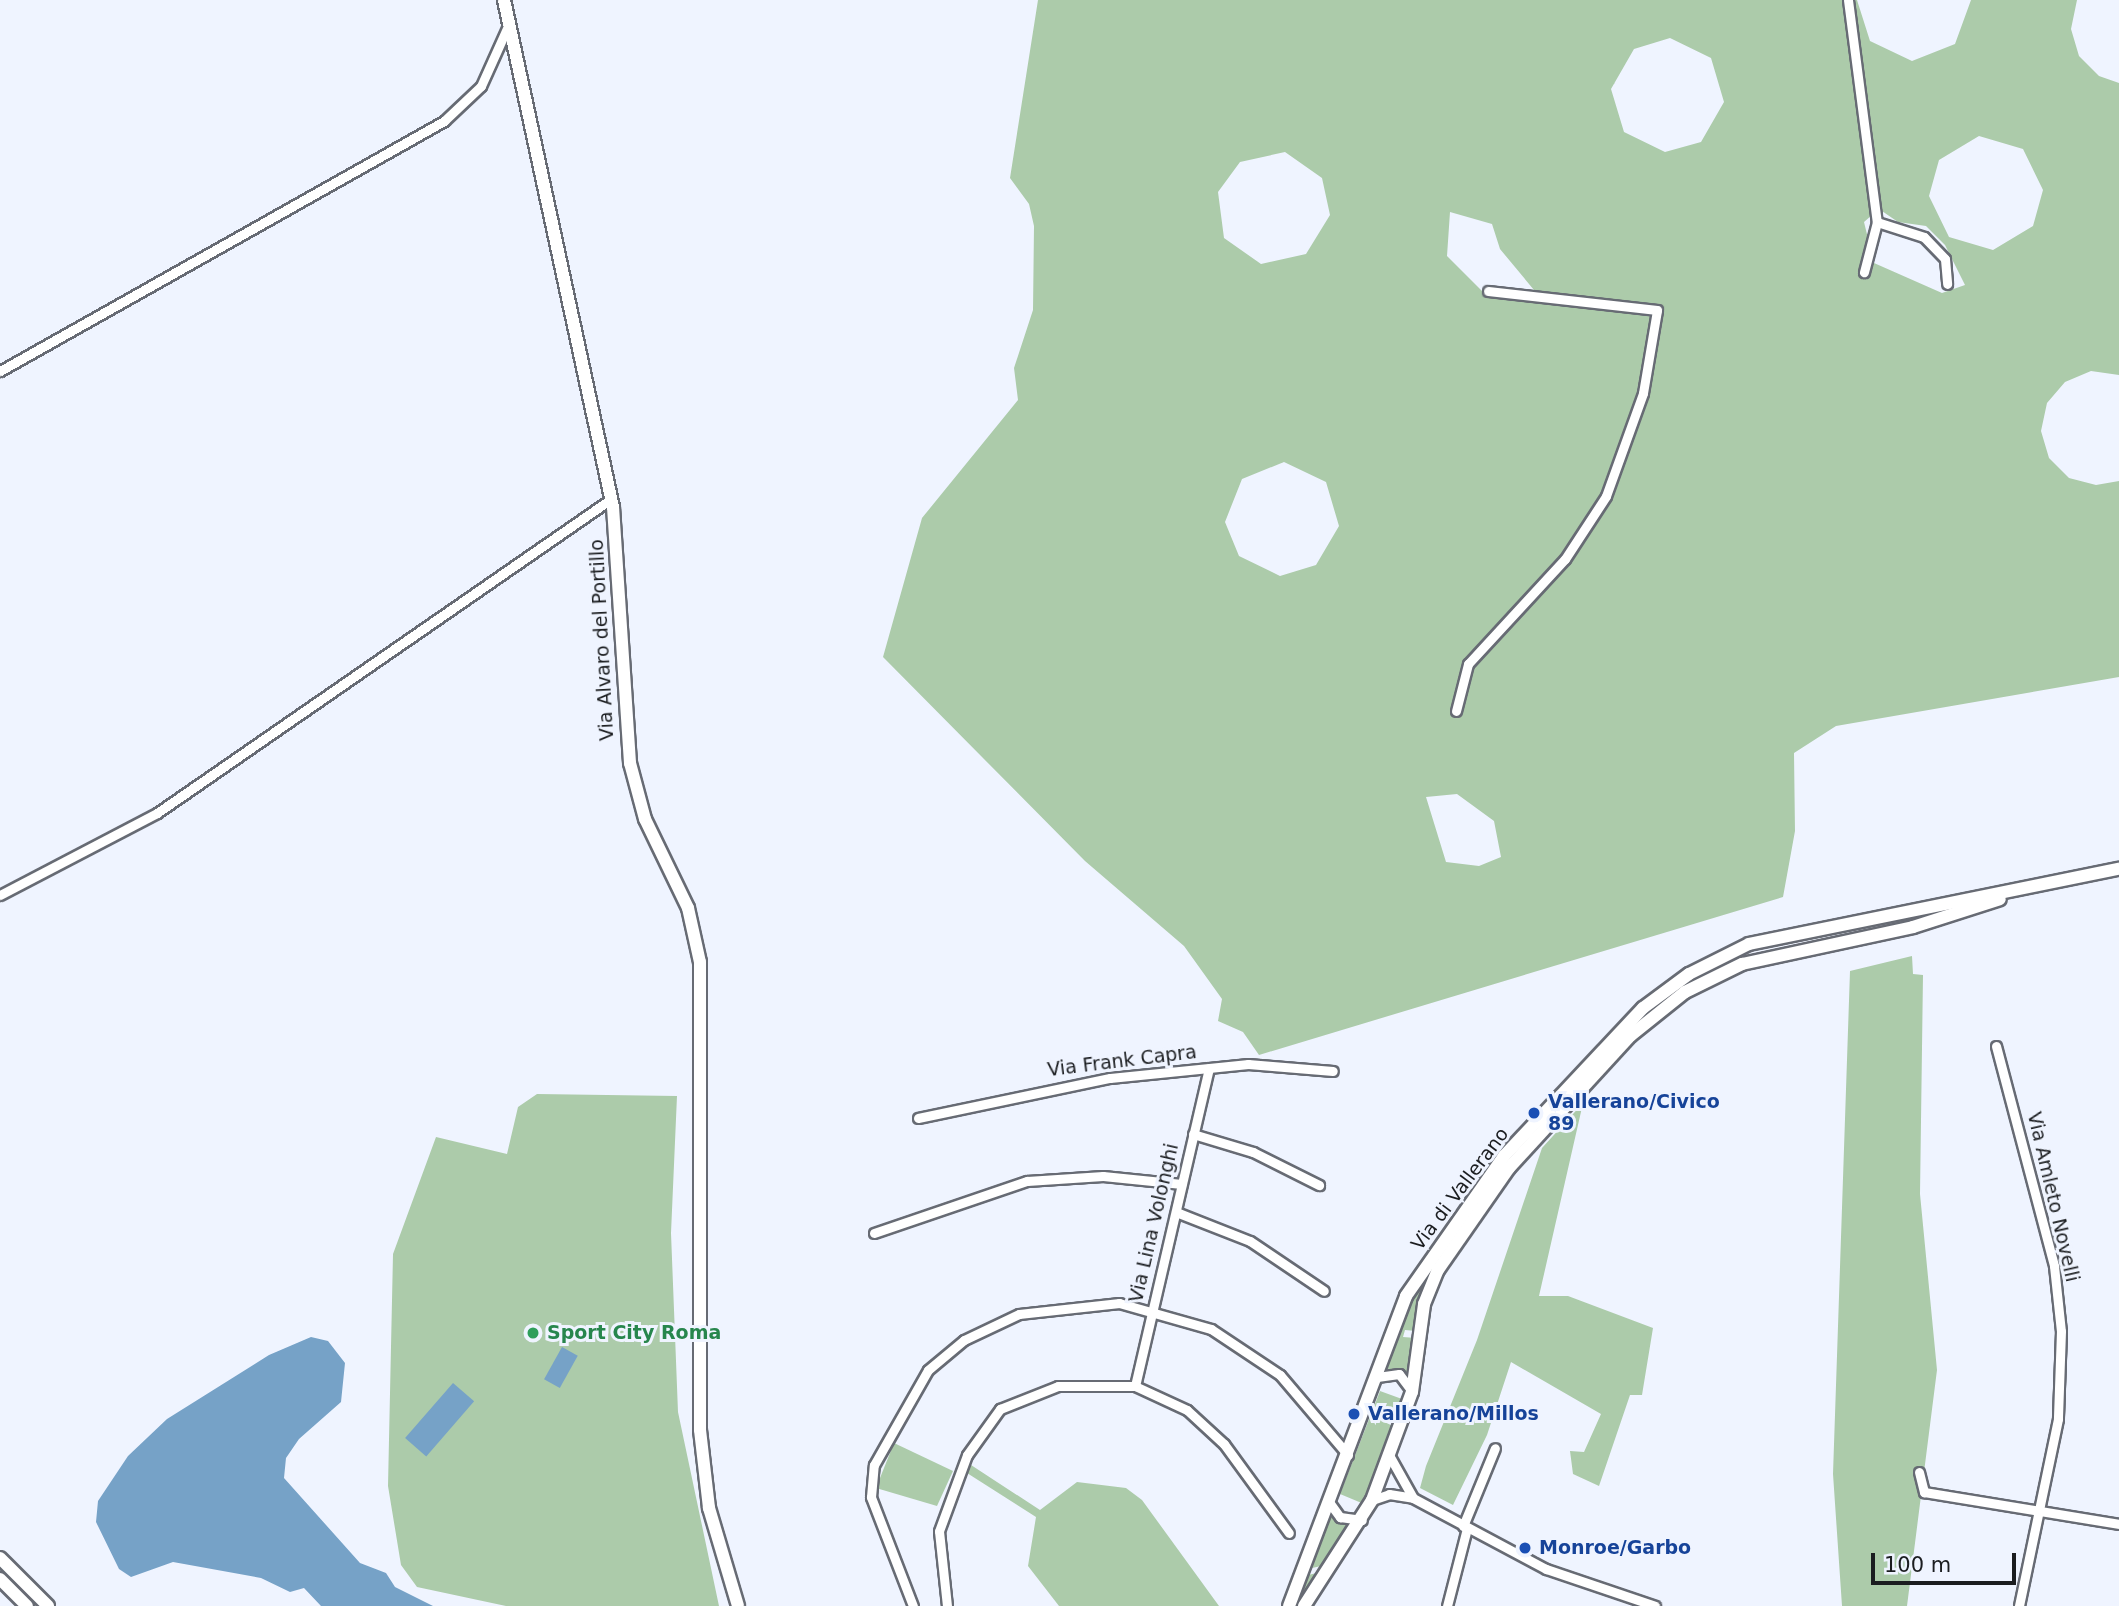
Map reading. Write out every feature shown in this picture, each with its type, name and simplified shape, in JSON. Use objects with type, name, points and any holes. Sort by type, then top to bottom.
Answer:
[{"type":"street","name":"Via Alvaro del Portillo","points":[[504,0],[611,499],[630,763],[645,819],[688,908],[700,962],[700,1439],[710,1515],[738,1606]]},
{"type":"street","points":[[1848,0],[1877,222],[1864,272]]},
{"type":"street","points":[[0,370],[450,117],[481,86],[509,24]]},
{"type":"street","points":[[1877,222],[1924,237],[1945,259],[1947,284]]},
{"type":"street","points":[[1456,711],[1468,664],[1564,559],[1606,496],[1643,393],[1657,310],[1488,291]]},
{"type":"street","points":[[0,894],[157,813],[611,499]]},
{"type":"street","name":"Via di Vallerano","points":[[1289,1606],[1348,1455],[1403,1302],[1494,1170],[1611,1039],[1664,991],[1749,944],[2119,869]]},
{"type":"street","name":"Via di Vallerano","points":[[1304,1606],[1362,1520],[1372,1500],[1412,1392],[1426,1298],[1443,1261],[1524,1151],[1658,1012],[1742,964],[1938,921],[2023,890]]},
{"type":"street","name":"Via Amleto Novelli","points":[[1996,1046],[2059,1301],[2059,1411],[2019,1606]]},
{"type":"street","name":"Via Frank Capra","points":[[918,1118],[1054,1087],[1209,1068],[1333,1071]]},
{"type":"street","name":"Via Lina Volonghi","points":[[1135,1386],[1209,1068]]},
{"type":"street","points":[[1193,1134],[1247,1149],[1319,1185]]},
{"type":"street","points":[[874,1233],[972,1195],[1044,1179],[1122,1176],[1182,1184]]},
{"type":"street","points":[[1176,1212],[1250,1241],[1324,1291]]},
{"type":"street","points":[[913,1606],[870,1484],[893,1423],[919,1379],[964,1339],[1030,1311],[1087,1303],[1153,1309],[1252,1352],[1300,1395],[1348,1455]]},
{"type":"street","points":[[1377,1377],[1399,1374],[1412,1392]]},
{"type":"street","points":[[947,1606],[938,1561],[940,1523],[986,1422],[1014,1400],[1059,1386],[1135,1386],[1207,1426],[1289,1533]]},
{"type":"street","points":[[1447,1606],[1465,1527],[1495,1448]]},
{"type":"street","points":[[1389,1453],[1413,1498]]},
{"type":"street","points":[[1919,1472],[1924,1492],[2119,1524]]},
{"type":"street","points":[[1372,1500],[1389,1494],[1413,1498],[1569,1579],[1655,1606]]},
{"type":"street","points":[[1329,1502],[1340,1517],[1362,1520]]},
{"type":"street","points":[[0,1558],[48,1606]]},
{"type":"street","points":[[0,1579],[27,1606]]},
{"type":"green space","points":[[1038,0],[1857,0],[1870,41],[1912,61],[1955,44],[1971,0],[2077,0],[2071,29],[2079,56],[2099,76],[2119,83],[2119,375],[2091,371],[2065,382],[2047,403],[2041,431],[2049,458],[2069,478],[2096,485],[2119,481],[2119,677],[1836,726],[1794,753],[1795,831],[1783,897],[1259,1055],[1243,1032],[1218,1021],[1222,999],[1184,946],[1085,861],[883,657],[922,518],[1018,400],[1014,368],[1033,310],[1034,226],[1029,204],[1010,178]],"holes":[[[1670,38],[1711,58],[1724,102],[1701,142],[1665,152],[1624,132],[1611,89],[1634,49]],[[1979,136],[2023,149],[2043,190],[2033,226],[1993,250],[1949,237],[1929,196],[1939,160]],[[1285,152],[1322,178],[1330,215],[1306,254],[1261,264],[1224,238],[1218,192],[1240,162]],[[1879,209],[1898,222],[1926,226],[1945,245],[1965,285],[1942,293],[1874,263],[1864,222]],[[1450,212],[1492,224],[1500,249],[1534,290],[1482,291],[1447,256]],[[1284,462],[1326,482],[1339,526],[1316,565],[1280,576],[1239,556],[1225,522],[1242,479]],[[1457,794],[1494,821],[1501,857],[1479,866],[1446,862],[1426,797]]]},
{"type":"green space","points":[[1912,956],[1913,974],[1923,975],[1920,1194],[1937,1370],[1907,1606],[1842,1606],[1833,1474],[1850,971]]},
{"type":"green space","name":"Sport City Roma","points":[[537,1094],[677,1096],[671,1233],[678,1412],[719,1606],[506,1606],[417,1587],[401,1565],[388,1486],[393,1254],[436,1137],[507,1154],[518,1107]]},
{"type":"green space","points":[[1583,1103],[1539,1296],[1568,1296],[1653,1328],[1642,1395],[1630,1395],[1599,1486],[1573,1474],[1570,1451],[1584,1452],[1601,1414],[1511,1362],[1487,1435],[1453,1505],[1420,1488],[1426,1466],[1477,1340],[1542,1148]]},
{"type":"green space","points":[[1431,1268],[1416,1331],[1405,1330],[1403,1337],[1416,1338],[1410,1376],[1385,1368],[1405,1312]]},
{"type":"green space","points":[[1380,1391],[1402,1399],[1396,1420],[1382,1415],[1380,1420],[1393,1426],[1364,1504],[1340,1494]]},
{"type":"green space","points":[[894,1443],[953,1471],[937,1506],[876,1488]]},
{"type":"green space","points":[[971,1465],[1040,1510],[1077,1482],[1126,1488],[1142,1500],[1219,1606],[1059,1606],[1028,1566],[1036,1517],[967,1473]]},
{"type":"green space","points":[[1330,1515],[1351,1527],[1321,1566],[1312,1568],[1308,1575],[1317,1573],[1295,1606]]},
{"type":"water","points":[[311,1337],[328,1341],[345,1363],[341,1402],[299,1439],[286,1458],[284,1478],[360,1563],[386,1573],[395,1587],[433,1606],[321,1606],[304,1588],[290,1592],[261,1578],[173,1562],[131,1577],[119,1569],[96,1522],[98,1501],[128,1456],[167,1419],[269,1355]]},
{"type":"water","points":[[562,1347],[578,1356],[560,1388],[544,1379]]},
{"type":"water","points":[[453,1383],[474,1401],[426,1456],[405,1438]]},
{"type":"place","name":"Vallerano/Civico 89","points":[[1534,1113]]},
{"type":"place","name":"Sport City Roma","points":[[533,1333]]},
{"type":"place","name":"Vallerano/Millos","points":[[1354,1414]]},
{"type":"place","name":"Monroe/Garbo","points":[[1525,1548]]}]
